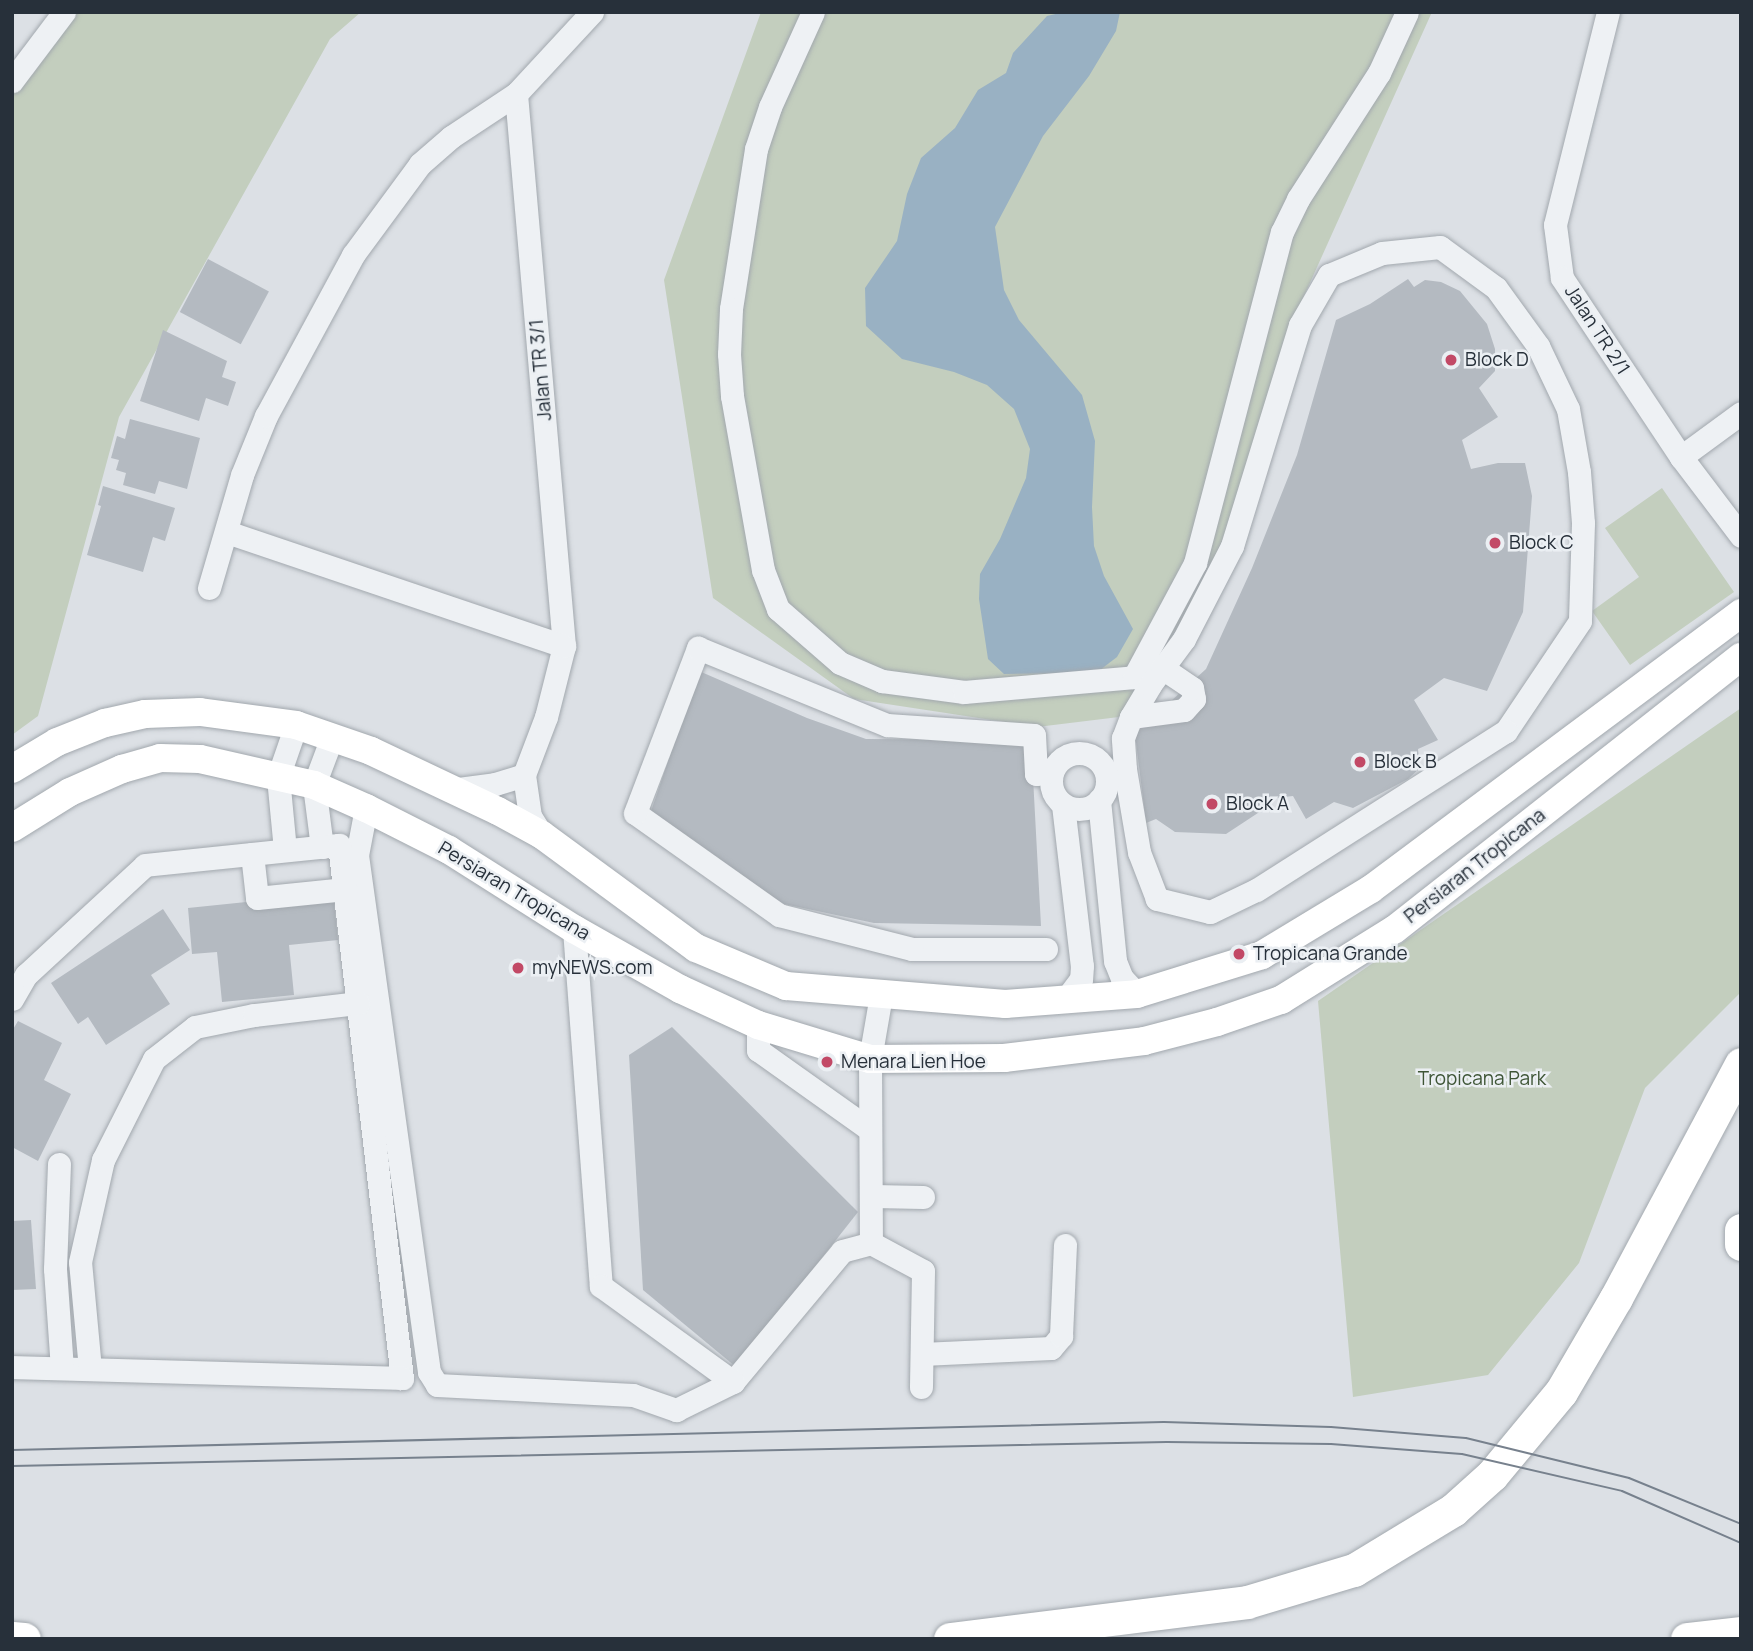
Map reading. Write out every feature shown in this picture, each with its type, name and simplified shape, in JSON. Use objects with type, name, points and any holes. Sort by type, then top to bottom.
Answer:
[{"type":"highway","points":[[950,1639],[1259,1599],[1354,1570],[1453,1510],[1492,1475],[1561,1392],[1616,1298],[1741,1065]]},
{"type":"highway","points":[[1741,1230],[1741,1244]]},
{"type":"highway","points":[[1687,1639],[1741,1633]]},
{"type":"highway","points":[[12,1638],[24,1639]]},
{"type":"main road","points":[[12,769],[57,742],[105,723],[145,713],[200,712],[296,725],[371,751],[498,811],[542,835],[696,948],[786,986],[1005,1004],[1137,994],[1262,955],[1371,889],[1741,613]]},
{"type":"main road","name":"Persiaran Tropicana","points":[[12,828],[70,792],[122,769],[160,758],[200,760],[314,785],[449,850],[574,929],[680,989],[758,1025],[870,1059],[1004,1058],[1144,1041],[1217,1022],[1281,1000],[1395,929],[1741,657]]},
{"type":"street","points":[[12,81],[64,12]]},
{"type":"street","points":[[209,588],[242,475],[266,416],[353,255],[420,164],[451,137],[516,94],[592,12]]},
{"type":"street","points":[[813,12],[770,107],[756,149],[731,309],[729,354],[732,396],[763,570],[778,609],[839,663],[882,681],[964,692],[1133,677],[1195,563],[1282,232],[1298,199],[1379,73],[1407,12]]},
{"type":"street","name":"Jalan TR 2/1","points":[[1608,12],[1555,225],[1562,278],[1681,457],[1741,536]]},
{"type":"street","name":"Jalan TR 3/1","points":[[516,94],[564,646],[546,717],[524,775]]},
{"type":"street","points":[[1063,805],[1082,809],[1099,800],[1115,771],[1131,717],[1184,639],[1232,546],[1300,326],[1329,275],[1382,253],[1440,247],[1496,288],[1538,346],[1568,409],[1579,472],[1583,523],[1580,621],[1506,731],[1256,890],[1210,912],[1157,899],[1139,852],[1115,771],[1094,757],[1075,753],[1058,762],[1053,770],[1051,790],[1063,805],[1082,966],[1081,979],[1066,999]]},
{"type":"street","points":[[1681,457],[1741,413]]},
{"type":"street","points":[[227,532],[564,646]]},
{"type":"street","points":[[1046,949],[912,949],[779,915],[635,813],[698,648],[887,725],[1034,735],[1036,774],[1053,770]]},
{"type":"street","points":[[1131,717],[1184,710],[1194,699],[1192,688],[1162,668]]},
{"type":"street","points":[[285,850],[278,777],[296,725]]},
{"type":"street","points":[[322,847],[314,785],[332,737]]},
{"type":"street","points":[[452,790],[495,784],[524,775],[530,816],[542,835]]},
{"type":"street","points":[[1099,800],[1115,961],[1122,978],[1137,994]]},
{"type":"street","points":[[366,808],[357,855],[429,1372],[437,1385],[453,1388],[633,1395],[676,1410],[733,1382],[842,1251],[872,1243],[923,1271],[921,1387]]},
{"type":"street","points":[[12,999],[26,975],[145,865],[339,845],[402,1378],[12,1367]]},
{"type":"street","points":[[252,854],[257,898],[346,889]]},
{"type":"street","points":[[574,929],[601,1286],[733,1382]]},
{"type":"street","points":[[872,1243],[870,1059],[881,995]]},
{"type":"street","points":[[90,1369],[80,1262],[103,1160],[154,1059],[195,1027],[254,1015],[358,1003]]},
{"type":"street","points":[[758,1025],[758,1050],[869,1129]]},
{"type":"street","points":[[59,1164],[55,1269],[62,1368]]},
{"type":"street","points":[[873,1196],[923,1197]]},
{"type":"street","points":[[922,1354],[1051,1348],[1061,1336],[1065,1245]]},
{"type":"green space","points":[[70,12],[361,12],[330,39],[119,417],[38,716],[12,735],[12,82]]},
{"type":"green space","points":[[761,12],[1432,12],[1295,316],[1212,574],[1119,717],[1037,727],[854,699],[713,598],[664,280]]},
{"type":"green space","points":[[1662,488],[1734,592],[1630,665],[1592,611],[1639,577],[1605,528]]},
{"type":"green space","name":"Tropicana Park","points":[[1741,708],[1741,992],[1645,1088],[1579,1263],[1488,1375],[1353,1397],[1318,1001]]},
{"type":"water","points":[[1064,12],[1120,12],[1116,31],[1089,76],[1043,136],[995,227],[1004,290],[1019,320],[1082,395],[1095,441],[1092,507],[1094,546],[1104,576],[1133,629],[1117,657],[1096,673],[1004,674],[988,659],[979,599],[980,574],[1000,539],[1026,478],[1030,449],[1014,409],[987,385],[954,372],[902,359],[866,326],[865,288],[897,241],[907,194],[921,158],[955,128],[978,90],[1006,73],[1013,53],[1047,16]]},
{"type":"building","points":[[208,259],[269,291],[241,344],[180,312]]},
{"type":"building","points":[[1408,279],[1414,287],[1425,280],[1441,282],[1460,291],[1487,324],[1495,349],[1495,371],[1479,388],[1498,417],[1462,440],[1471,469],[1498,463],[1525,463],[1532,496],[1523,612],[1487,691],[1444,678],[1414,700],[1438,740],[1418,749],[1420,768],[1408,779],[1353,808],[1334,802],[1306,819],[1293,796],[1265,799],[1264,809],[1226,834],[1175,832],[1156,819],[1146,823],[1135,734],[1206,669],[1252,568],[1297,455],[1336,320],[1370,304]]},
{"type":"building","points":[[163,330],[227,361],[222,377],[236,382],[228,406],[206,398],[199,421],[140,401]]},
{"type":"building","points":[[130,419],[200,438],[187,489],[159,481],[155,494],[123,485],[126,473],[116,470],[119,460],[111,458],[117,436],[125,439]]},
{"type":"building","points":[[103,486],[175,508],[165,541],[153,537],[143,572],[87,555],[101,506],[98,505]]},
{"type":"building","points":[[699,671],[807,718],[866,739],[1031,740],[1041,926],[874,923],[784,904],[731,875],[650,814]]},
{"type":"building","points":[[333,893],[338,940],[289,945],[294,995],[222,1002],[217,952],[192,954],[188,908]]},
{"type":"building","points":[[163,909],[190,950],[151,975],[170,1004],[106,1045],[88,1017],[78,1024],[51,983]]},
{"type":"building","points":[[18,1021],[62,1043],[44,1080],[71,1094],[38,1161],[12,1147],[12,1031]]},
{"type":"building","points":[[672,1027],[858,1212],[736,1367],[643,1290],[629,1055]]},
{"type":"building","points":[[31,1220],[36,1289],[12,1290],[12,1221]]},
{"type":"tram line","points":[[12,1450],[1164,1422],[1331,1427],[1466,1438],[1629,1478],[1741,1524]]},
{"type":"tram line","points":[[12,1466],[1167,1442],[1331,1444],[1462,1454],[1622,1491],[1741,1543]]},
{"type":"place","name":"Block D","points":[[1451,360]]},
{"type":"place","name":"Block C","points":[[1495,543]]},
{"type":"place","name":"Block B","points":[[1360,762]]},
{"type":"place","name":"Block A","points":[[1212,804]]},
{"type":"place","name":"Tropicana Grande","points":[[1239,954]]},
{"type":"place","name":"myNEWS.com","points":[[518,968]]},
{"type":"place","name":"Menara Lien Hoe","points":[[827,1062]]}]
